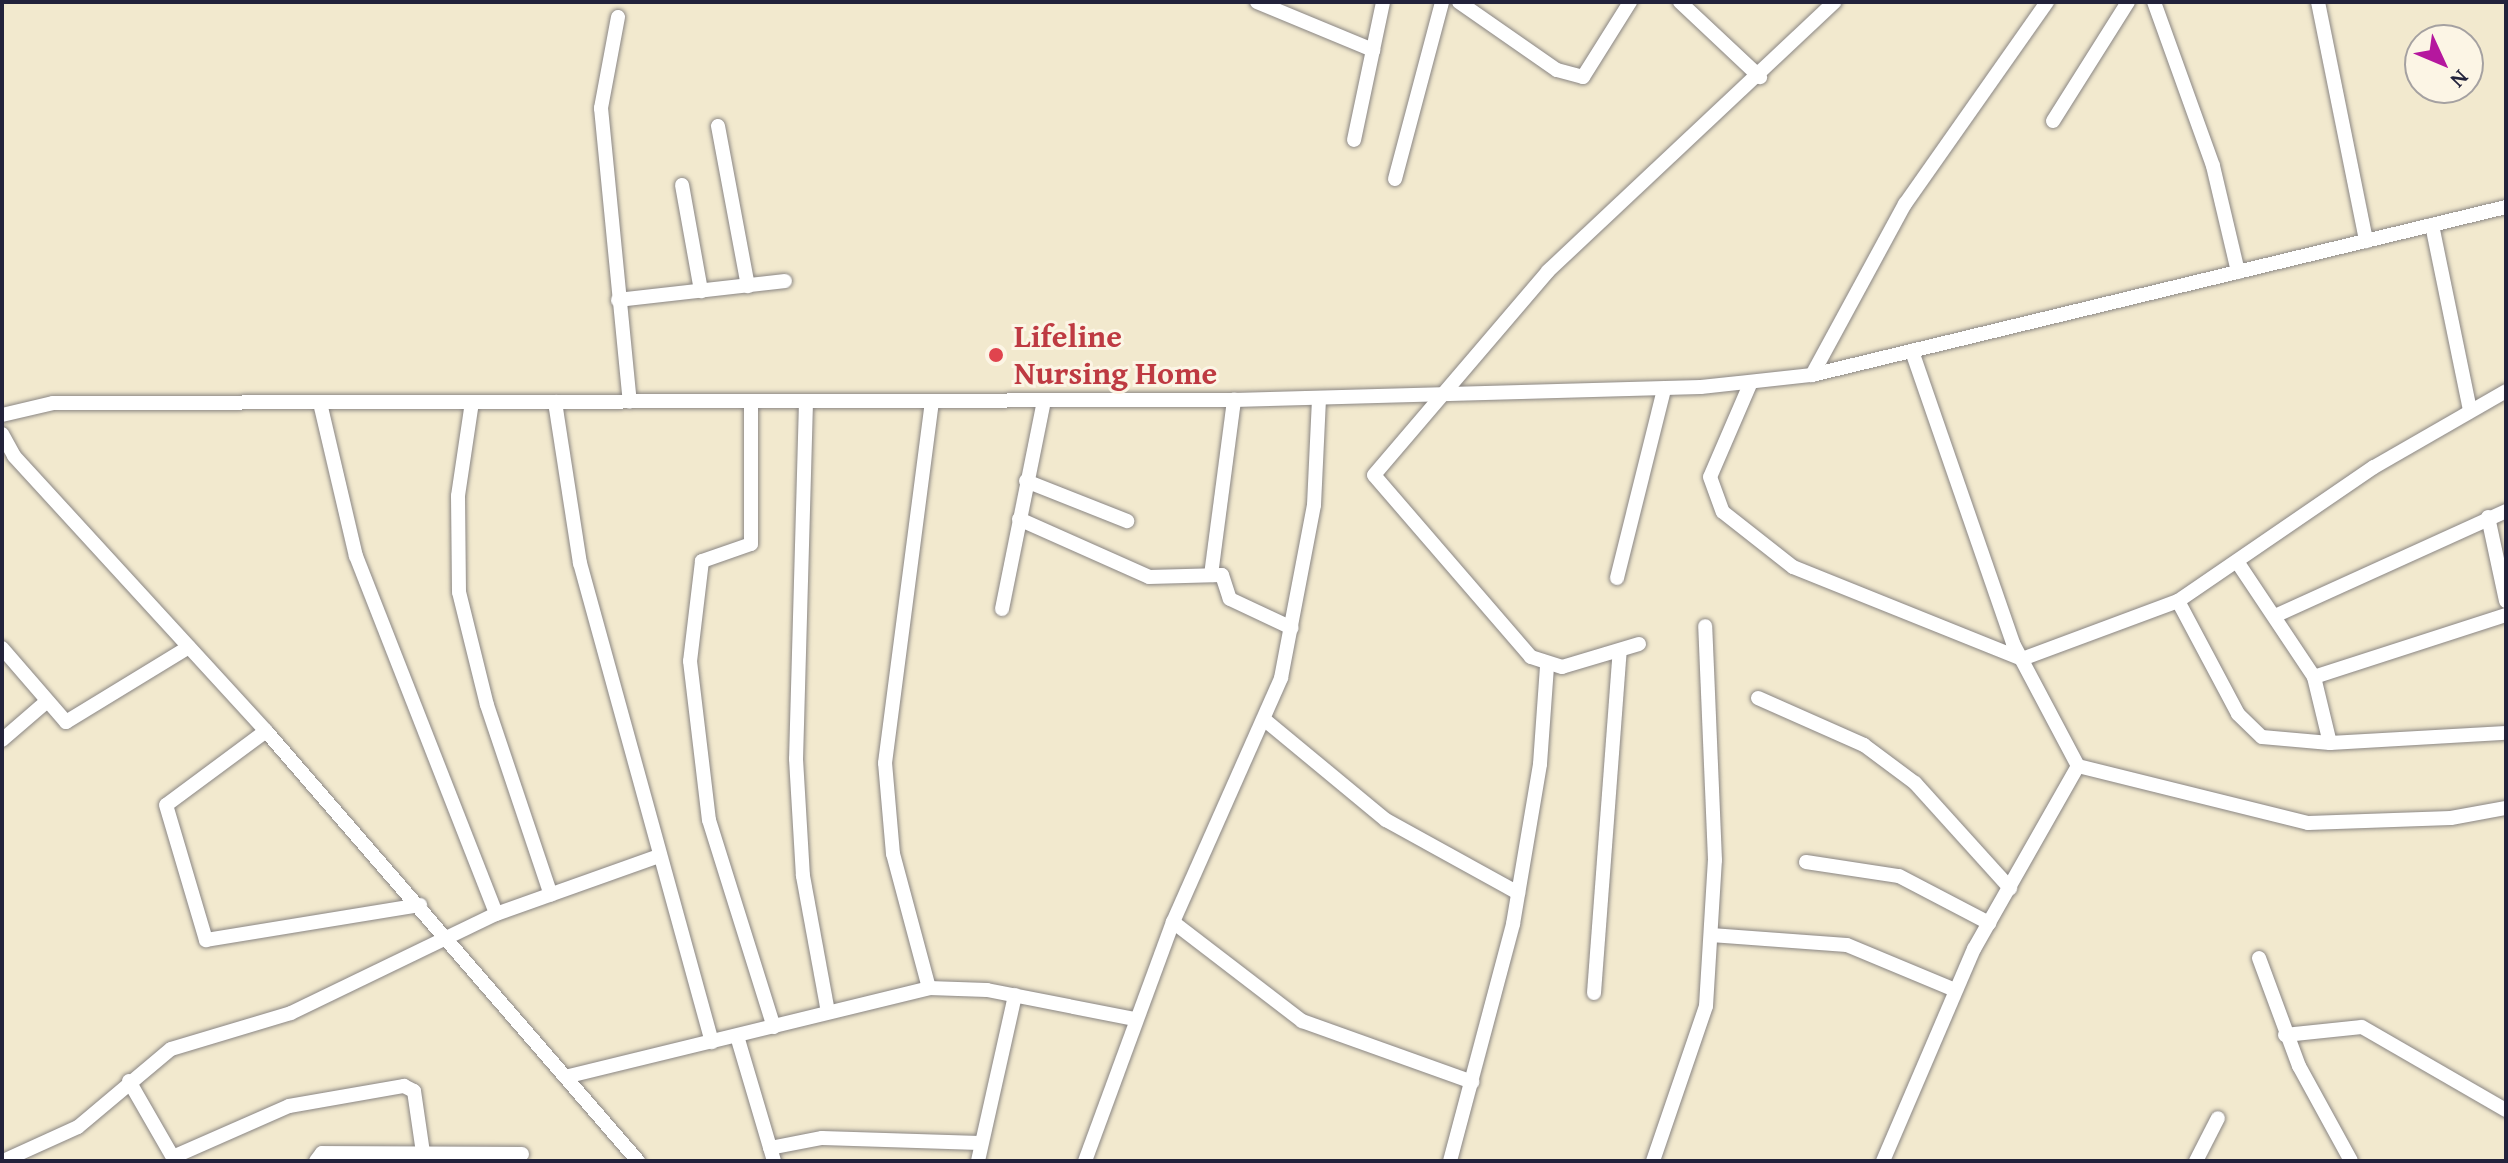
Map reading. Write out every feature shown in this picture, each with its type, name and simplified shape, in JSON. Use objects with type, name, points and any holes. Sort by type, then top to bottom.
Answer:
[{"type":"street","points":[[1257,2],[1373,50]]},
{"type":"street","points":[[1354,140],[1383,2]]},
{"type":"street","points":[[1395,179],[1442,2]]},
{"type":"street","points":[[1459,2],[1557,70],[1583,77],[1630,2]]},
{"type":"street","points":[[1680,2],[1760,77]]},
{"type":"street","points":[[1450,1161],[1518,893],[1547,667],[1374,475],[1438,395],[1548,271],[1760,77],[1834,2]]},
{"type":"street","points":[[1812,375],[1905,204],[2047,2]]},
{"type":"street","points":[[2053,121],[2128,2]]},
{"type":"street","points":[[2154,2],[2213,166],[2238,272]]},
{"type":"street","points":[[2318,2],[2366,241]]},
{"type":"street","points":[[618,17],[601,108],[630,402]]},
{"type":"street","points":[[718,126],[748,286]]},
{"type":"street","points":[[682,185],[701,291]]},
{"type":"street","points":[[2,415],[53,403],[1234,400],[1664,389],[1751,382],[1812,375],[2506,207]]},
{"type":"street","points":[[2432,225],[2470,410]]},
{"type":"street","points":[[618,300],[785,281]]},
{"type":"street","points":[[1912,351],[2022,659],[2078,766],[2308,823],[2451,818],[2506,808]]},
{"type":"street","points":[[1751,382],[1710,477],[1723,512],[1793,567],[2022,659],[2178,601],[2470,410],[2506,391]]},
{"type":"street","points":[[1617,578],[1664,389]]},
{"type":"street","points":[[1085,1161],[1173,922],[1265,720],[1292,628],[1314,505],[1319,398]]},
{"type":"street","points":[[1211,575],[1234,400]]},
{"type":"street","points":[[929,988],[893,854],[885,763],[932,401]]},
{"type":"street","points":[[1002,609],[1044,401]]},
{"type":"street","points":[[472,402],[458,496],[459,592],[487,705],[551,895]]},
{"type":"street","points":[[555,402],[580,563],[712,1042]]},
{"type":"street","points":[[751,402],[751,544],[702,561],[690,661],[697,758],[719,864],[774,1027]]},
{"type":"street","points":[[806,402],[796,759],[803,876],[828,1012]]},
{"type":"street","points":[[320,403],[356,556],[496,914]]},
{"type":"street","points":[[2,434],[14,456],[266,731],[569,1076],[638,1161]]},
{"type":"street","points":[[1026,481],[1127,521]]},
{"type":"street","points":[[2277,615],[2506,511]]},
{"type":"street","points":[[2488,517],[2506,601]]},
{"type":"street","points":[[1019,519],[1149,577],[1225,577],[1235,603],[1292,628]]},
{"type":"street","points":[[2238,563],[2277,615],[2314,677],[2330,743]]},
{"type":"street","points":[[2178,601],[2250,730],[2330,743],[2506,733]]},
{"type":"street","points":[[2314,677],[2506,615]]},
{"type":"street","points":[[1653,1161],[1706,1006],[1715,860],[1705,626]]},
{"type":"street","points":[[1547,667],[1639,644]]},
{"type":"street","points":[[2,648],[66,722],[80,720],[189,647]]},
{"type":"street","points":[[1594,993],[1620,651]]},
{"type":"street","points":[[1758,698],[1864,745],[1915,783],[2010,888]]},
{"type":"street","points":[[2,740],[46,702]]},
{"type":"street","points":[[1265,720],[1386,820],[1518,893]]},
{"type":"street","points":[[266,731],[166,805],[206,940],[420,905]]},
{"type":"street","points":[[1883,1161],[1955,990],[1989,923],[2044,834],[2078,766]]},
{"type":"street","points":[[3,1161],[78,1127],[129,1081],[171,1049],[291,1013],[496,914],[659,856]]},
{"type":"street","points":[[1806,862],[1899,876],[1989,923]]},
{"type":"street","points":[[1173,922],[1302,1021],[1472,1082]]},
{"type":"street","points":[[1711,935],[1847,945],[1955,990]]},
{"type":"street","points":[[2259,958],[2285,1035],[2351,1161]]},
{"type":"street","points":[[569,1076],[929,988],[1015,995],[1135,1019]]},
{"type":"street","points":[[978,1161],[1015,995]]},
{"type":"street","points":[[2285,1035],[2362,1027],[2506,1110]]},
{"type":"street","points":[[737,1036],[772,1154],[822,1138],[980,1143]]},
{"type":"street","points":[[129,1081],[174,1159],[289,1106],[404,1086],[414,1091],[423,1153]]},
{"type":"street","points":[[2196,1161],[2218,1118]]},
{"type":"street","points":[[316,1161],[322,1153],[522,1154]]},
{"type":"place","name":"Lifeline Nursing Home","points":[[996,355]]}]
